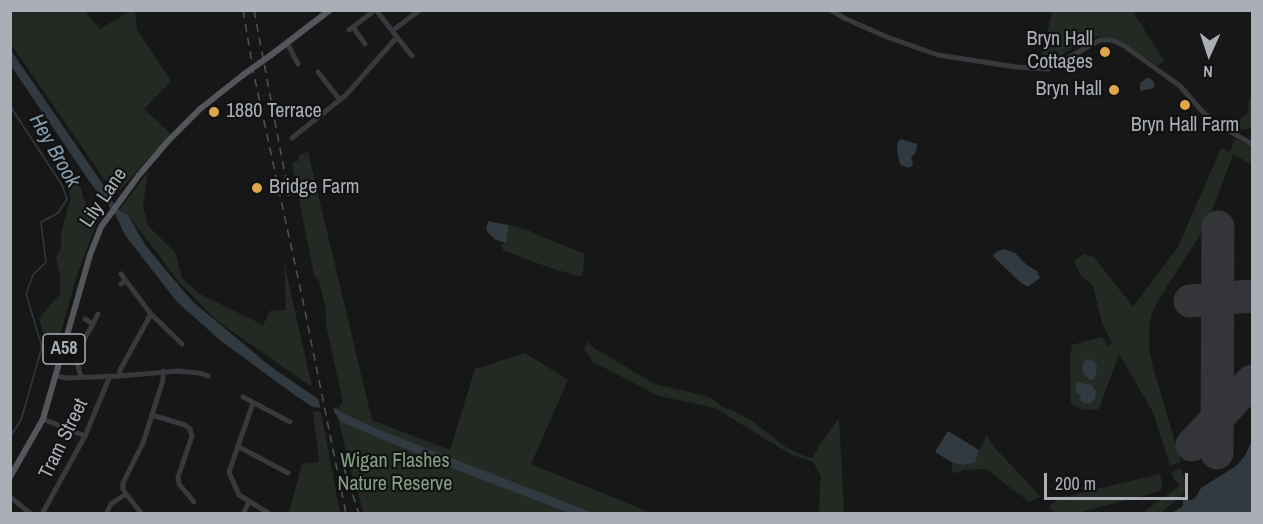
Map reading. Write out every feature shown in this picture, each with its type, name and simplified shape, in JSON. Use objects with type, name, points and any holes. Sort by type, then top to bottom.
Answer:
[{"type":"main road","name":"Lily Lane","points":[[10,477],[43,419],[90,255],[98,234],[118,202],[177,132],[220,92],[330,10]]},
{"type":"street","points":[[365,44],[351,28],[376,10],[412,56]]},
{"type":"street","points":[[392,30],[420,10]]},
{"type":"street","points":[[831,10],[887,37],[938,55],[1016,68],[1047,69],[1100,40],[1112,40],[1123,45],[1180,86],[1211,119],[1252,144]]},
{"type":"street","points":[[294,134],[346,95],[397,37]]},
{"type":"street","points":[[287,43],[298,64]]},
{"type":"street","points":[[318,72],[340,100]]},
{"type":"street","points":[[121,274],[124,282],[151,314],[182,344]]},
{"type":"street","points":[[81,377],[76,358],[98,314]]},
{"type":"street","points":[[119,376],[120,370],[151,314]]},
{"type":"street","points":[[85,319],[93,324]]},
{"type":"street","points":[[56,376],[66,378],[119,376],[163,371],[199,373],[208,376]]},
{"type":"street","points":[[142,513],[126,494],[123,483],[152,415],[163,380],[163,371]]},
{"type":"street","name":"Tram Street","points":[[42,513],[85,436],[110,376]]},
{"type":"street","points":[[243,398],[290,422]]},
{"type":"street","points":[[253,403],[229,472],[239,495],[270,513]]},
{"type":"street","points":[[152,415],[185,425],[190,429],[192,436],[178,477],[179,484],[194,502]]},
{"type":"street","points":[[43,419],[85,436]]},
{"type":"street","points":[[239,447],[288,473]]},
{"type":"street","points":[[106,513],[111,504],[126,494]]},
{"type":"street","points":[[10,497],[31,513]]},
{"type":"street","points":[[243,513],[249,502]]},
{"type":"green space","points":[[1053,10],[1136,11],[1135,15],[1164,60],[1158,66],[1121,41],[1100,36],[1084,40],[1053,61],[1039,62]]},
{"type":"green space","points":[[10,11],[30,13],[33,11],[85,11],[100,29],[130,11],[135,11],[137,30],[171,81],[144,109],[171,134],[115,195],[11,44]]},
{"type":"green space","points":[[1252,96],[1252,127],[1234,130],[1232,127],[1248,112],[1249,99]]},
{"type":"green space","points":[[1235,139],[1252,147],[1252,165],[1233,154],[1208,222],[1152,313],[1149,348],[1181,462],[1170,466],[1153,412],[1119,354],[1099,409],[1080,409],[1071,404],[1072,345],[1101,337],[1107,346],[1112,343],[1102,323],[1093,286],[1080,274],[1074,261],[1084,254],[1094,257],[1133,307],[1178,247],[1221,148],[1230,152]]},
{"type":"green space","name":"Wigan Flashes Nature Reserve","points":[[308,152],[372,420],[450,450],[475,369],[525,353],[568,380],[531,464],[651,513],[364,513],[335,406],[338,408],[343,402],[326,325],[326,310],[319,281],[314,275],[292,163],[298,161],[299,155]]},
{"type":"green space","points":[[67,169],[79,180],[88,207],[100,213],[76,278],[55,353],[47,346],[39,318],[60,294],[60,276],[56,257],[61,249],[61,233],[71,197],[63,177]]},
{"type":"green space","points":[[148,172],[143,205],[148,226],[175,252],[182,278],[200,294],[263,325],[270,311],[286,310],[284,262],[312,387],[217,321],[179,282],[128,215],[119,210]]},
{"type":"green space","points":[[508,225],[528,230],[585,254],[582,277],[550,268],[503,250],[501,245],[506,243]]},
{"type":"green space","points":[[588,342],[594,348],[655,384],[710,397],[722,407],[752,421],[787,448],[807,457],[813,457],[839,418],[844,513],[819,513],[821,476],[813,462],[790,454],[715,408],[659,396],[593,362],[584,349]]},
{"type":"green space","points":[[313,411],[321,412],[340,513],[289,513],[302,464],[319,462]]},
{"type":"green space","points":[[986,434],[994,447],[1041,497],[1029,502],[986,469],[953,472],[951,468],[953,463],[963,465],[975,463]]},
{"type":"green space","points":[[1181,468],[1186,484],[1185,493],[1160,513],[1142,513],[1178,487],[1179,484],[1171,472]]},
{"type":"green space","points":[[1160,474],[1161,490],[1154,493],[1077,513],[1054,513],[1049,506],[1060,498]]},
{"type":"shaded area","points":[[10,49],[111,196],[112,201],[119,210],[128,215],[146,246],[193,302],[270,366],[318,399],[377,429],[593,513],[569,513],[341,422],[335,413],[313,407],[221,341],[177,302],[125,235],[115,214],[92,185],[11,66]]},
{"type":"shaded area","points":[[1147,78],[1154,82],[1154,88],[1141,91],[1140,83]]},
{"type":"shaded area","points":[[900,139],[917,144],[916,152],[911,157],[912,166],[909,168],[901,165],[899,161],[897,147]]},
{"type":"shaded area","points":[[488,221],[508,225],[506,243],[496,240],[486,230]]},
{"type":"shaded area","points":[[1004,249],[1015,253],[1037,271],[1040,278],[1029,286],[1020,282],[993,255]]},
{"type":"shaded area","points":[[1087,359],[1094,361],[1097,366],[1095,379],[1090,380],[1083,373],[1082,367]]},
{"type":"shaded area","points":[[1078,382],[1092,385],[1096,391],[1095,399],[1089,404],[1081,401],[1080,395],[1077,394],[1075,389]]},
{"type":"shaded area","points":[[948,431],[979,450],[975,463],[963,465],[953,463],[935,452]]},
{"type":"shaded area","points":[[1252,441],[1252,513],[1172,513],[1183,506],[1183,500],[1196,497],[1201,488],[1236,466],[1244,457]]},
{"type":"pier","points":[[318,396],[332,403],[336,420],[333,416],[321,411]]},
{"type":"waterway","name":"Hey Brook","points":[[10,106],[62,185],[67,199],[58,213],[41,222],[46,262],[33,275],[26,294],[42,347],[21,420],[10,437]]},
{"type":"runway","points":[[1217,453],[1218,227]]},
{"type":"runway","points":[[1190,301],[1252,296]]},
{"type":"runway","points":[[1192,445],[1252,381]]},
{"type":"railway","points":[[243,10],[254,75],[346,514]]},
{"type":"railway","points":[[254,10],[289,196]]},
{"type":"railway","points":[[344,468],[359,514]]},
{"type":"place","name":"Bryn Hall Cottages","points":[[1105,52]]},
{"type":"place","name":"Bryn Hall","points":[[1114,90]]},
{"type":"place","name":"Bryn Hall Farm","points":[[1185,105]]},
{"type":"place","name":"1880 Terrace","points":[[214,112]]},
{"type":"place","name":"Bridge Farm","points":[[257,188]]}]
